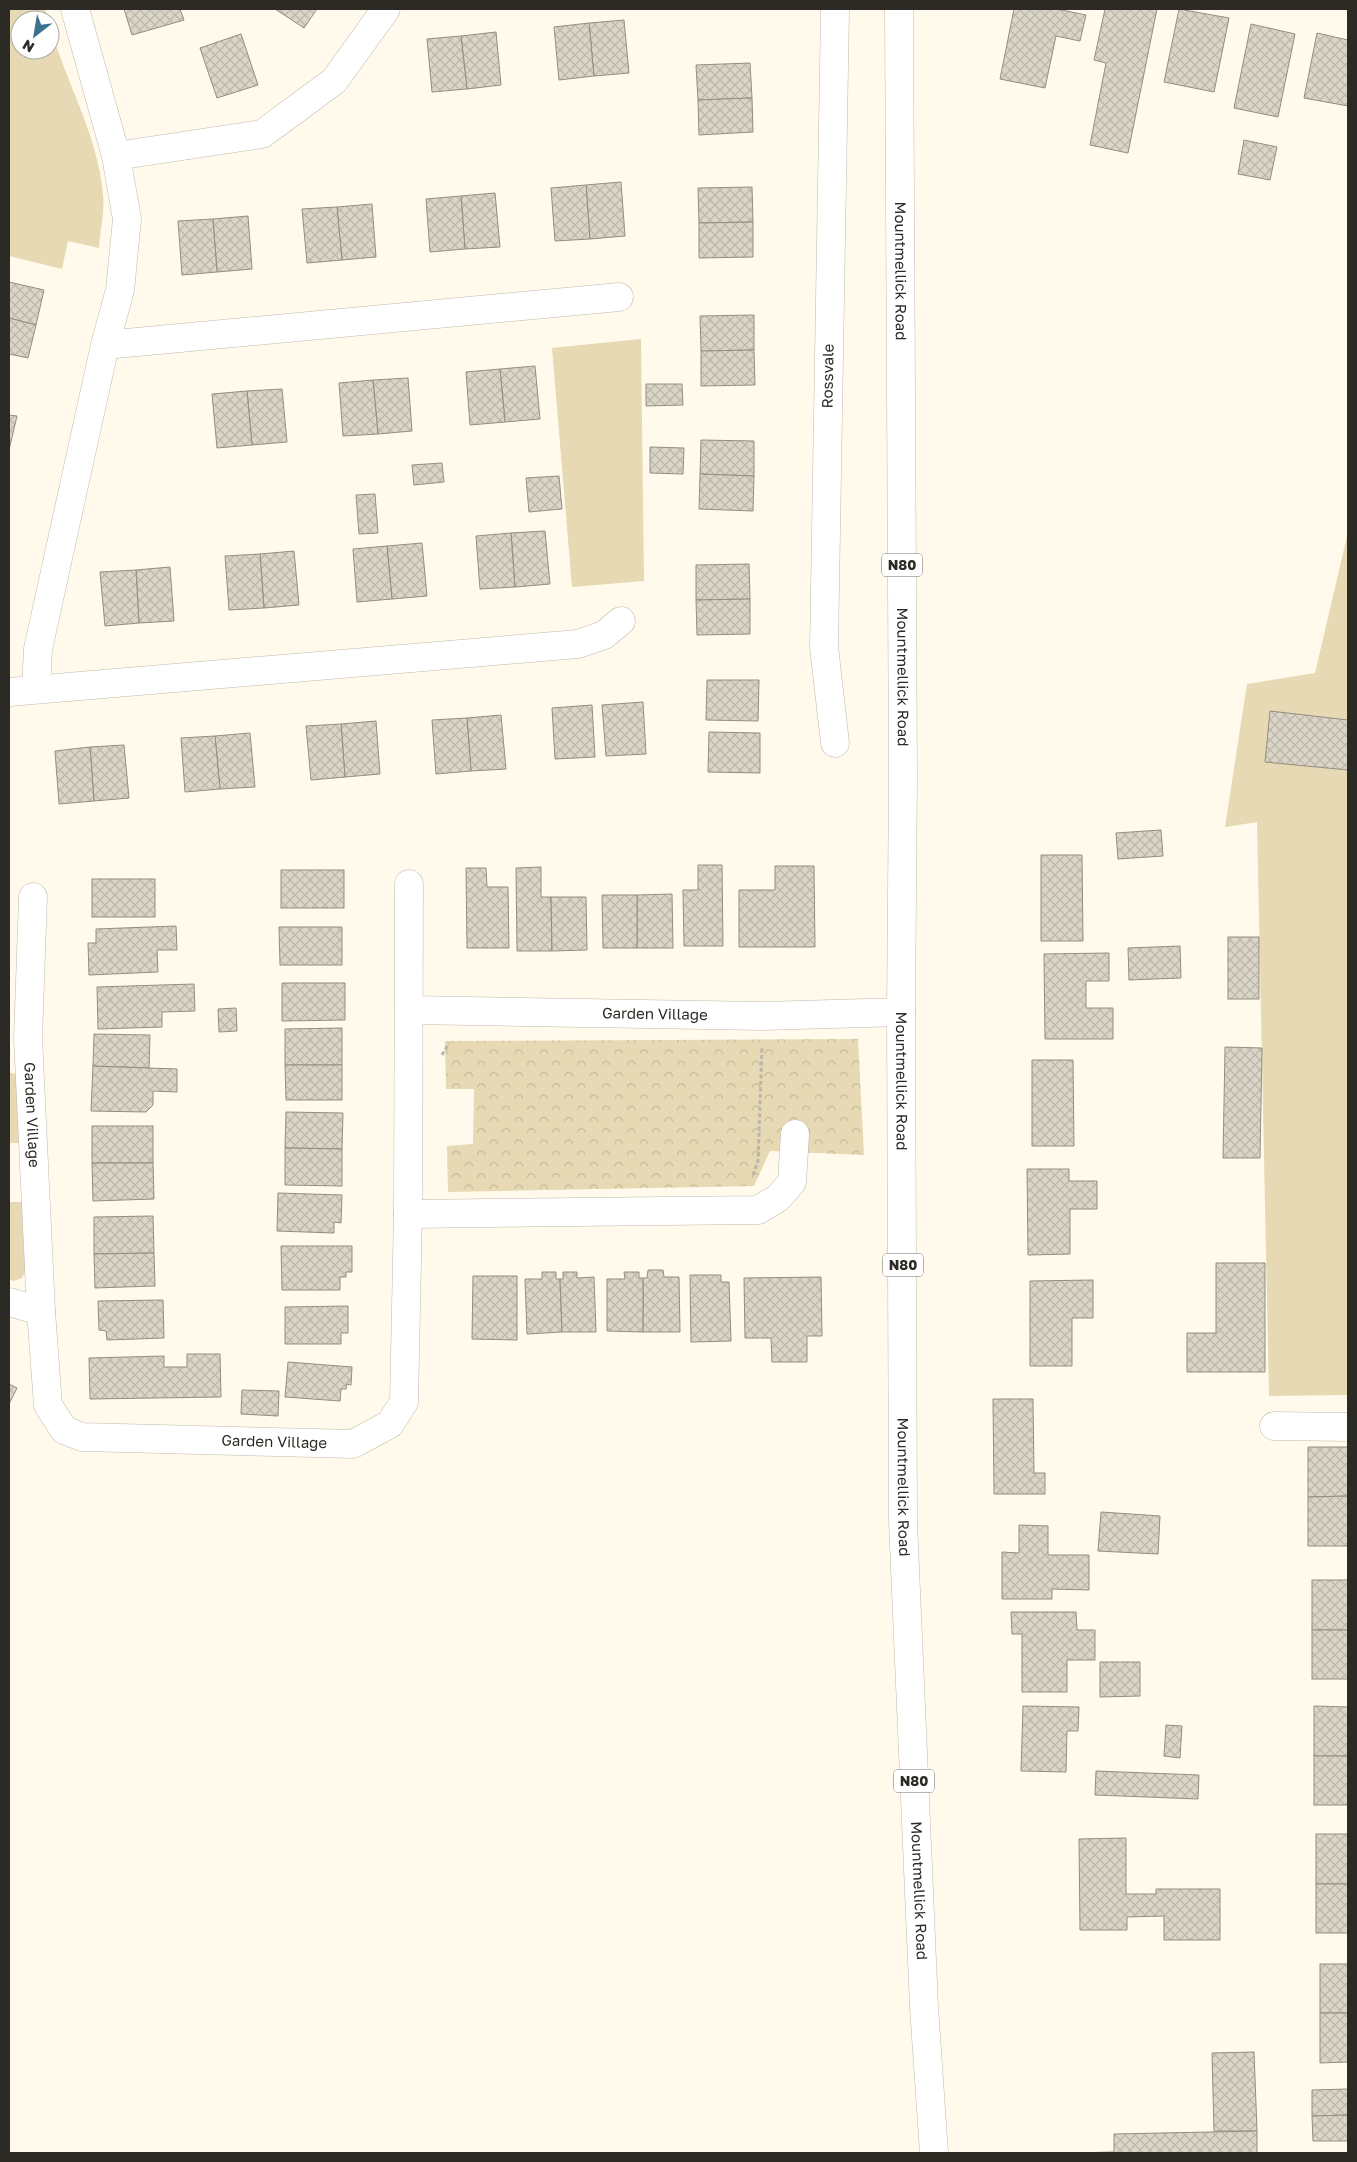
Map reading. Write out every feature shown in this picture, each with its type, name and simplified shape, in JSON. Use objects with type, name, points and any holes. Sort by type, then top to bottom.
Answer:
[{"type":"street","points":[[36,689],[38,649],[105,345],[120,290],[127,219],[116,156],[75,9]]},
{"type":"street","points":[[116,156],[262,134],[334,81],[386,9]]},
{"type":"street","name":"Rossvale","points":[[835,9],[824,648],[835,743]]},
{"type":"street","name":"Mountmellick Road","points":[[899,9],[903,767],[901,1012],[903,1522],[923,1997],[934,2153]]},
{"type":"street","points":[[105,345],[619,297]]},
{"type":"street","points":[[9,692],[578,644],[604,635],[621,620]]},
{"type":"street","name":"Garden Village","points":[[33,897],[19,1039],[48,1405],[64,1430],[82,1437],[353,1444],[390,1424],[404,1402],[410,1010],[409,884]]},
{"type":"street","name":"Garden Village","points":[[410,1010],[763,1016],[901,1012]]},
{"type":"street","points":[[408,1214],[758,1210],[778,1198],[792,1182],[794,1134]]},
{"type":"street","points":[[9,1302],[41,1311]]},
{"type":"street","points":[[1274,1426],[1348,1427]]},
{"type":"path","points":[[753,1176],[758,1161],[763,1016]]},
{"type":"path","points":[[440,1058],[450,1042]]},
{"type":"green space","points":[[9,9],[45,9],[10,10],[10,60],[60,60],[60,56],[88,130],[100,172],[103,214],[99,248],[68,241],[62,269],[9,256]]},
{"type":"green space","points":[[641,339],[644,581],[572,587],[552,348]]},
{"type":"green space","points":[[1348,532],[1348,1395],[1269,1396],[1257,822],[1225,827],[1247,684],[1315,673]]},
{"type":"green space","points":[[858,1039],[864,1155],[770,1151],[754,1186],[448,1192],[447,1146],[473,1144],[474,1089],[446,1089],[445,1041]]},
{"type":"green space","points":[[9,1072],[25,1082],[26,1143],[9,1143]]},
{"type":"green space","points":[[9,1202],[26,1202],[26,1270],[22,1278],[13,1281],[9,1279]]},
{"type":"building","points":[[124,9],[180,9],[184,20],[132,35]]},
{"type":"building","points":[[275,9],[317,9],[304,28]]},
{"type":"building","points":[[1014,9],[1057,9],[1086,15],[1080,41],[1056,36],[1045,88],[1000,79]]},
{"type":"building","points":[[1105,9],[1157,9],[1128,153],[1090,145],[1106,63],[1094,60]]},
{"type":"building","points":[[1179,9],[1229,18],[1214,92],[1164,82]]},
{"type":"building","points":[[624,20],[629,73],[594,76],[589,23]]},
{"type":"building","points":[[589,23],[594,76],[559,80],[554,27]]},
{"type":"building","points":[[1251,24],[1295,34],[1278,117],[1234,108]]},
{"type":"building","points":[[496,32],[501,85],[467,89],[461,36]]},
{"type":"building","points":[[1317,33],[1348,40],[1348,106],[1304,98]]},
{"type":"building","points":[[241,34],[258,85],[217,98],[200,48]]},
{"type":"building","points":[[461,36],[467,89],[432,92],[427,39]]},
{"type":"building","points":[[750,63],[752,98],[698,100],[696,65]]},
{"type":"building","points":[[752,98],[753,132],[699,135],[698,100]]},
{"type":"building","points":[[1244,140],[1277,147],[1270,180],[1238,174]]},
{"type":"building","points":[[621,182],[625,236],[590,239],[586,185]]},
{"type":"building","points":[[586,185],[590,239],[555,241],[551,188]]},
{"type":"building","points":[[752,187],[753,222],[699,223],[698,188]]},
{"type":"building","points":[[495,193],[500,247],[465,249],[461,196]]},
{"type":"building","points":[[461,196],[465,249],[430,252],[426,199]]},
{"type":"building","points":[[372,204],[376,257],[342,260],[337,207]]},
{"type":"building","points":[[337,207],[342,260],[307,263],[302,209]]},
{"type":"building","points":[[248,216],[252,269],[217,272],[213,219]]},
{"type":"building","points":[[213,219],[217,272],[182,275],[178,221]]},
{"type":"building","points":[[753,222],[753,257],[699,258],[699,223]]},
{"type":"building","points":[[9,282],[44,290],[36,325],[9,318]]},
{"type":"building","points":[[754,315],[754,350],[701,351],[700,316]]},
{"type":"building","points":[[9,318],[36,325],[28,358],[9,354]]},
{"type":"building","points":[[754,350],[755,385],[701,386],[701,351]]},
{"type":"building","points":[[535,366],[540,419],[505,422],[500,369]]},
{"type":"building","points":[[500,369],[505,422],[470,425],[466,372]]},
{"type":"building","points":[[408,378],[412,431],[378,434],[373,380]]},
{"type":"building","points":[[373,380],[378,434],[343,436],[339,383]]},
{"type":"building","points":[[646,384],[682,384],[683,405],[646,406]]},
{"type":"building","points":[[282,389],[287,442],[252,445],[247,391]]},
{"type":"building","points":[[247,391],[252,445],[217,448],[212,394]]},
{"type":"building","points":[[9,415],[17,416],[9,450]]},
{"type":"building","points":[[701,440],[754,441],[754,476],[700,474]]},
{"type":"building","points":[[650,447],[684,448],[683,474],[650,473]]},
{"type":"building","points":[[442,463],[444,482],[414,485],[412,465]]},
{"type":"building","points":[[700,474],[754,476],[753,511],[699,509]]},
{"type":"building","points":[[559,476],[562,509],[529,512],[526,478]]},
{"type":"building","points":[[375,494],[378,533],[359,534],[356,495]]},
{"type":"building","points":[[545,531],[550,584],[515,587],[511,533]]},
{"type":"building","points":[[511,533],[515,587],[480,589],[476,536]]},
{"type":"building","points":[[422,543],[427,596],[392,599],[387,546]]},
{"type":"building","points":[[387,546],[392,599],[357,602],[353,549]]},
{"type":"building","points":[[294,551],[299,605],[264,608],[260,554]]},
{"type":"building","points":[[260,554],[264,608],[229,610],[225,556]]},
{"type":"building","points":[[749,564],[750,599],[696,600],[696,565]]},
{"type":"building","points":[[170,567],[174,621],[139,623],[136,570]]},
{"type":"building","points":[[136,570],[139,623],[105,626],[100,572]]},
{"type":"building","points":[[750,599],[750,634],[697,635],[696,600]]},
{"type":"building","points":[[707,680],[759,680],[758,721],[706,720]]},
{"type":"building","points":[[643,702],[646,754],[606,756],[602,705]]},
{"type":"building","points":[[592,705],[595,757],[555,759],[552,708]]},
{"type":"building","points":[[1270,711],[1348,720],[1348,770],[1265,762]]},
{"type":"building","points":[[501,715],[506,769],[471,771],[467,718]]},
{"type":"building","points":[[467,718],[471,771],[436,774],[432,720]]},
{"type":"building","points":[[376,721],[380,774],[345,777],[341,724]]},
{"type":"building","points":[[341,724],[345,777],[311,780],[306,726]]},
{"type":"building","points":[[709,732],[760,733],[760,773],[708,772]]},
{"type":"building","points":[[250,733],[255,787],[220,789],[215,736]]},
{"type":"building","points":[[215,736],[220,789],[185,792],[181,738]]},
{"type":"building","points":[[124,745],[129,798],[94,801],[90,747]]},
{"type":"building","points":[[90,747],[94,801],[59,804],[55,751]]},
{"type":"building","points":[[1161,830],[1163,856],[1118,859],[1116,833]]},
{"type":"building","points":[[1041,855],[1082,855],[1083,941],[1041,941]]},
{"type":"building","points":[[698,865],[722,865],[723,946],[684,946],[683,890],[698,890]]},
{"type":"building","points":[[775,866],[814,866],[815,947],[739,947],[739,890],[775,890]]},
{"type":"building","points":[[541,867],[541,897],[551,897],[552,951],[517,951],[516,868]]},
{"type":"building","points":[[466,868],[486,868],[487,887],[508,887],[509,948],[467,948]]},
{"type":"building","points":[[281,870],[344,870],[344,908],[281,908]]},
{"type":"building","points":[[92,879],[155,879],[155,917],[92,917]]},
{"type":"building","points":[[672,894],[673,948],[637,948],[637,895]]},
{"type":"building","points":[[602,895],[637,895],[637,948],[603,948]]},
{"type":"building","points":[[551,897],[586,897],[587,950],[552,951]]},
{"type":"building","points":[[176,926],[177,950],[157,950],[158,972],[89,975],[88,943],[96,943],[96,929]]},
{"type":"building","points":[[279,927],[342,927],[342,965],[280,965]]},
{"type":"building","points":[[1228,937],[1259,937],[1259,999],[1228,999]]},
{"type":"building","points":[[1180,946],[1181,978],[1129,980],[1128,948]]},
{"type":"building","points":[[1109,953],[1109,981],[1086,981],[1086,1008],[1113,1008],[1113,1039],[1045,1039],[1044,954]]},
{"type":"building","points":[[282,983],[345,983],[345,1020],[282,1021]]},
{"type":"building","points":[[194,984],[195,1011],[162,1012],[162,1027],[98,1029],[97,987]]},
{"type":"building","points":[[236,1008],[237,1031],[219,1032],[218,1009]]},
{"type":"building","points":[[342,1028],[342,1065],[285,1065],[285,1029]]},
{"type":"building","points":[[94,1034],[150,1035],[149,1068],[93,1066]]},
{"type":"building","points":[[1225,1047],[1262,1048],[1260,1158],[1223,1158]]},
{"type":"building","points":[[1032,1060],[1073,1060],[1074,1146],[1032,1146]]},
{"type":"building","points":[[285,1065],[342,1065],[342,1100],[286,1100]]},
{"type":"building","points":[[93,1066],[177,1069],[177,1092],[153,1091],[153,1105],[146,1112],[91,1111]]},
{"type":"building","points":[[286,1112],[343,1113],[342,1149],[285,1148]]},
{"type":"building","points":[[92,1126],[153,1126],[153,1163],[92,1163]]},
{"type":"building","points":[[285,1148],[342,1149],[342,1186],[285,1185]]},
{"type":"building","points":[[92,1163],[153,1163],[154,1199],[93,1201]]},
{"type":"building","points":[[1027,1169],[1069,1169],[1069,1181],[1097,1181],[1097,1209],[1070,1209],[1070,1254],[1028,1255]]},
{"type":"building","points":[[278,1193],[342,1195],[341,1223],[334,1222],[334,1233],[277,1231]]},
{"type":"building","points":[[153,1216],[154,1253],[94,1254],[94,1217]]},
{"type":"building","points":[[281,1246],[352,1246],[352,1272],[346,1272],[346,1277],[340,1277],[340,1290],[282,1290]]},
{"type":"building","points":[[154,1253],[155,1286],[95,1288],[94,1254]]},
{"type":"building","points":[[1216,1263],[1265,1263],[1265,1372],[1187,1372],[1187,1333],[1216,1333]]},
{"type":"building","points":[[648,1270],[663,1270],[664,1277],[679,1277],[680,1332],[643,1332],[643,1278],[647,1278]]},
{"type":"building","points":[[542,1272],[556,1272],[556,1279],[560,1279],[562,1332],[527,1334],[525,1279],[542,1279]]},
{"type":"building","points":[[563,1272],[577,1272],[577,1278],[594,1277],[596,1332],[562,1332],[560,1279],[563,1279]]},
{"type":"building","points":[[624,1272],[639,1272],[639,1278],[643,1278],[643,1332],[607,1331],[607,1279],[625,1279]]},
{"type":"building","points":[[690,1275],[721,1275],[721,1282],[729,1282],[731,1341],[691,1342]]},
{"type":"building","points":[[473,1276],[517,1276],[517,1340],[472,1339]]},
{"type":"building","points":[[821,1277],[822,1336],[807,1336],[807,1362],[772,1362],[771,1338],[745,1338],[744,1278]]},
{"type":"building","points":[[1093,1280],[1093,1318],[1072,1318],[1072,1366],[1030,1366],[1030,1281]]},
{"type":"building","points":[[163,1300],[164,1338],[107,1340],[106,1331],[99,1330],[98,1301]]},
{"type":"building","points":[[348,1306],[348,1333],[341,1333],[341,1344],[285,1344],[285,1307]]},
{"type":"building","points":[[187,1354],[220,1354],[221,1397],[90,1399],[89,1358],[164,1356],[164,1367],[187,1367]]},
{"type":"building","points":[[288,1362],[352,1367],[351,1385],[347,1384],[346,1389],[341,1389],[340,1401],[285,1397]]},
{"type":"building","points":[[9,1384],[17,1388],[9,1404]]},
{"type":"building","points":[[242,1390],[279,1391],[278,1416],[241,1414]]},
{"type":"building","points":[[993,1399],[1033,1399],[1034,1473],[1045,1473],[1045,1494],[994,1494]]},
{"type":"building","points":[[1308,1447],[1348,1447],[1348,1496],[1308,1497]]},
{"type":"building","points":[[1348,1496],[1348,1546],[1308,1546],[1308,1497]]},
{"type":"building","points":[[1101,1512],[1160,1516],[1158,1554],[1098,1551]]},
{"type":"building","points":[[1019,1525],[1048,1526],[1048,1555],[1089,1555],[1089,1590],[1052,1589],[1052,1599],[1002,1599],[1002,1552],[1019,1553]]},
{"type":"building","points":[[1312,1580],[1348,1580],[1348,1630],[1312,1630]]},
{"type":"building","points":[[1011,1612],[1076,1612],[1077,1630],[1095,1630],[1095,1660],[1067,1660],[1067,1692],[1022,1692],[1022,1634],[1012,1634]]},
{"type":"building","points":[[1312,1630],[1348,1630],[1348,1679],[1312,1679]]},
{"type":"building","points":[[1100,1662],[1140,1662],[1140,1696],[1100,1697]]},
{"type":"building","points":[[1023,1706],[1079,1707],[1078,1731],[1067,1731],[1066,1772],[1021,1771]]},
{"type":"building","points":[[1314,1706],[1348,1707],[1348,1756],[1314,1756]]},
{"type":"building","points":[[1166,1725],[1182,1726],[1180,1758],[1164,1756]]},
{"type":"building","points":[[1314,1756],[1348,1756],[1348,1805],[1314,1805]]},
{"type":"building","points":[[1096,1771],[1199,1775],[1198,1799],[1095,1795]]},
{"type":"building","points":[[1316,1834],[1348,1834],[1348,1884],[1316,1884]]},
{"type":"building","points":[[1126,1838],[1126,1894],[1156,1894],[1156,1889],[1220,1889],[1220,1940],[1164,1940],[1164,1916],[1127,1917],[1127,1930],[1080,1930],[1079,1839]]},
{"type":"building","points":[[1316,1884],[1348,1884],[1348,1933],[1316,1933]]},
{"type":"building","points":[[1320,1964],[1348,1964],[1348,2013],[1320,2013]]},
{"type":"building","points":[[1320,2013],[1348,2013],[1348,2062],[1320,2063]]},
{"type":"building","points":[[1254,2052],[1257,2131],[1214,2131],[1212,2053]]},
{"type":"building","points":[[1348,2089],[1348,2115],[1312,2116],[1312,2090]]},
{"type":"building","points":[[1348,2115],[1348,2141],[1313,2141],[1312,2116]]},
{"type":"building","points":[[1257,2131],[1257,2153],[1069,2153],[1114,2152],[1114,2134]]}]
